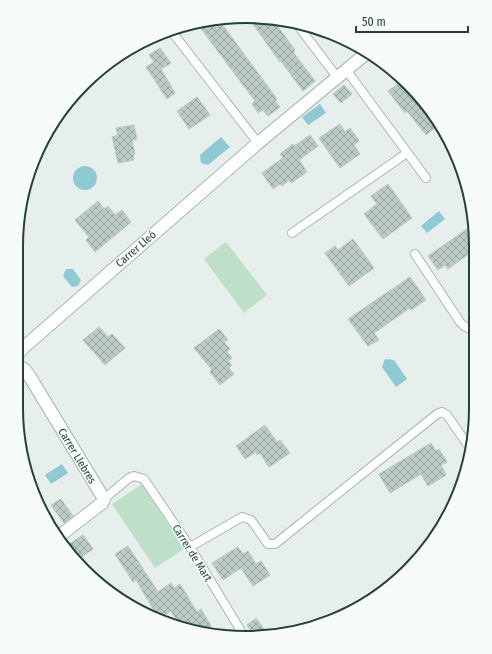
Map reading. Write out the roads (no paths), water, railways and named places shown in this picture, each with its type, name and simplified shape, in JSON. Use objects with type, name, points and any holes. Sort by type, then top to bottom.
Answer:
[{"type":"street","name":"Carrer Lleó","points":[[23,348],[74,302],[258,144],[363,56]]},
{"type":"street","name":"Carrer Llebres","points":[[23,369],[30,377],[104,499]]},
{"type":"street","points":[[62,534],[102,503],[104,499]]},
{"type":"lane","points":[[303,31],[342,74],[407,152],[426,178]]},
{"type":"lane","points":[[174,35],[258,144]]},
{"type":"lane","points":[[292,232],[407,152]]},
{"type":"lane","points":[[416,254],[460,322],[469,328]]},
{"type":"lane","points":[[190,547],[242,517],[251,520],[268,544],[275,544],[436,414],[442,412],[447,415],[466,443]]},
{"type":"lane","name":"Carrer de Mart","points":[[104,499],[130,478],[134,476],[144,479],[190,547],[241,631]]},
{"type":"water","points":[[320,104],[326,113],[308,125],[302,117]]},
{"type":"water","points":[[221,137],[230,147],[208,165],[201,163],[200,155]]},
{"type":"water","points":[[85,166],[90,167],[96,173],[96,183],[90,189],[85,190],[80,189],[74,183],[73,178],[74,173],[80,167]]},
{"type":"water","points":[[439,211],[445,219],[427,233],[421,226]]},
{"type":"water","points":[[66,269],[73,269],[81,280],[78,286],[72,287],[63,276]]},
{"type":"water","points":[[385,359],[394,360],[407,379],[396,387],[382,367]]},
{"type":"water","points":[[62,464],[68,473],[51,484],[45,475]]}]
